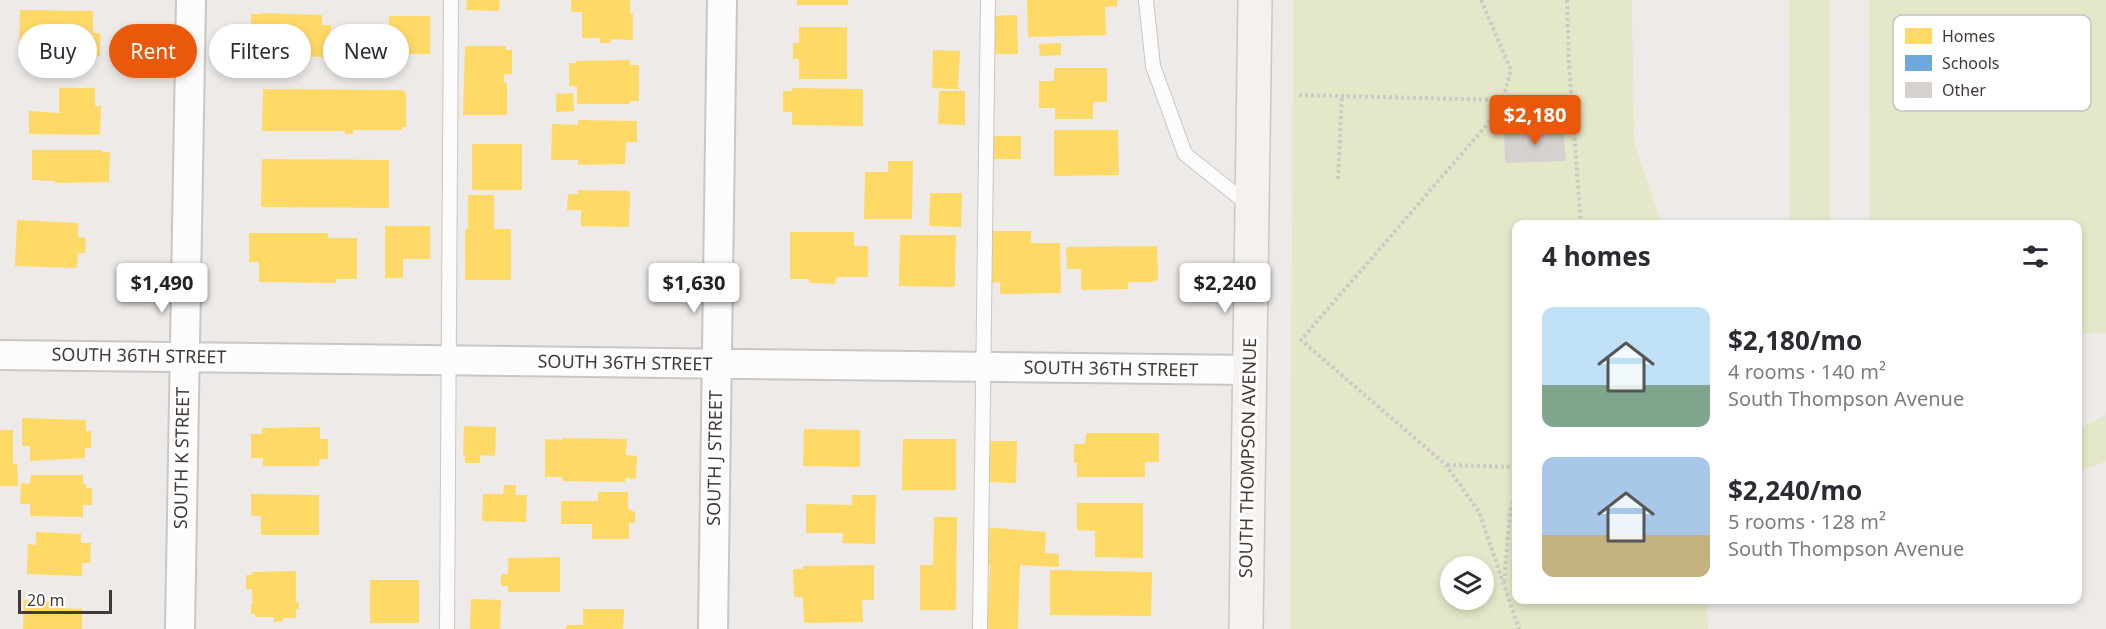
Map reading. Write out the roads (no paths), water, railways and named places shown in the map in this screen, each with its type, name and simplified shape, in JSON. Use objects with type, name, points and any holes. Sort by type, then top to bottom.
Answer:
[{"type":"main road","name":"SOUTH THOMPSON AVENUE","points":[[1246,629],[1256,0]]},
{"type":"street","name":"SOUTH K STREET","points":[[180,629],[191,0]]},
{"type":"street","name":"SOUTH J STREET","points":[[713,629],[722,0]]},
{"type":"street","name":"SOUTH 36TH STREET","points":[[0,355],[1250,370]]},
{"type":"lane","points":[[447,629],[451,0]]},
{"type":"lane","points":[[980,629],[988,0]]},
{"type":"lane","points":[[1146,0],[1153,66],[1185,154],[1252,207]]}]
